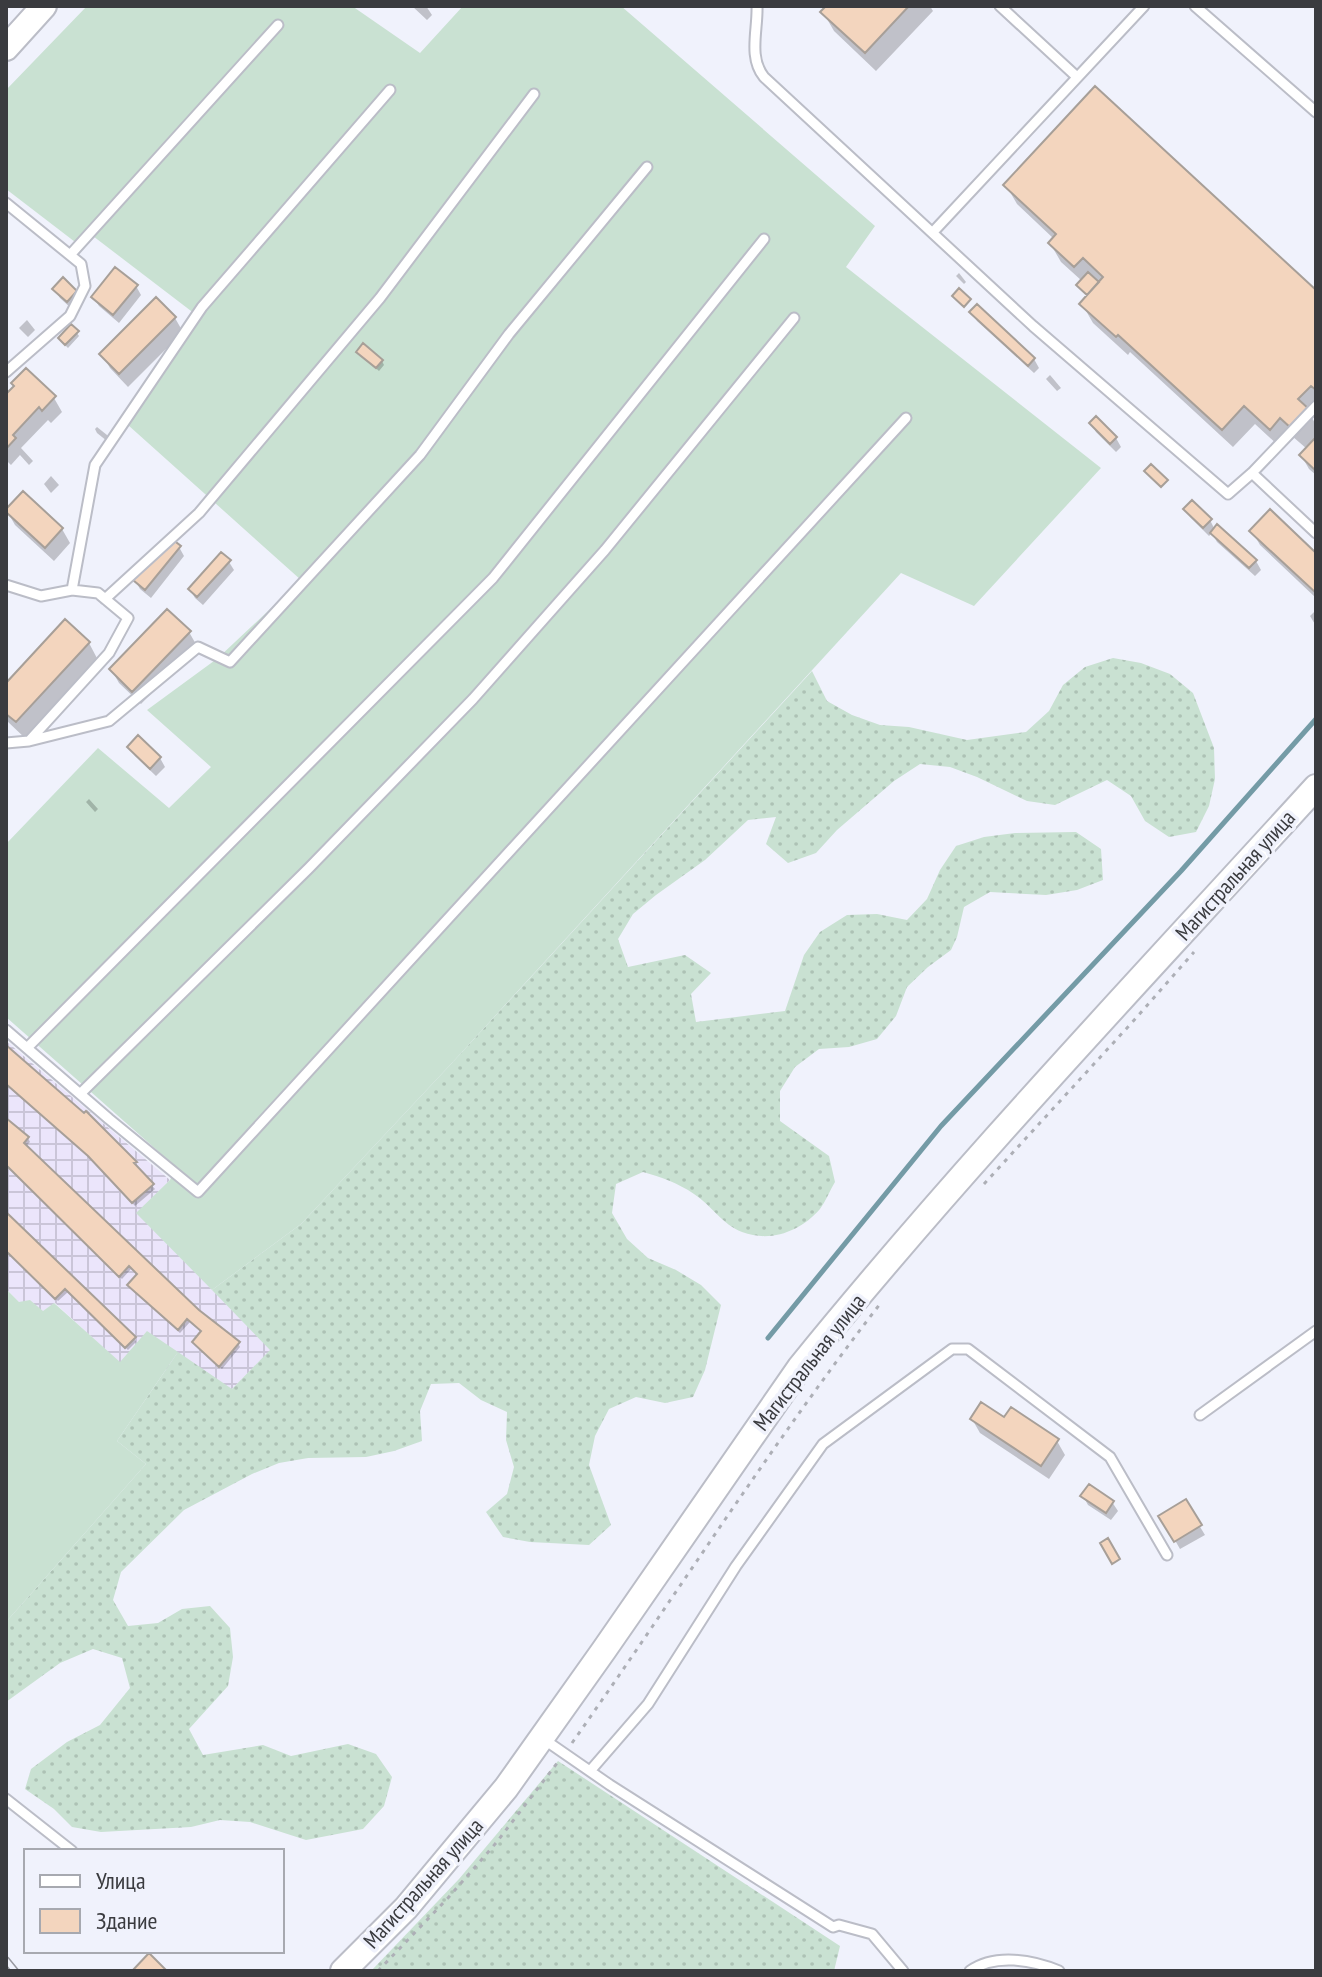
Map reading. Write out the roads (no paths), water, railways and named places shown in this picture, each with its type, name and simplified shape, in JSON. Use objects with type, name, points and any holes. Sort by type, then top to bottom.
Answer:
[{"type":"main road","points":[[6,48],[44,6]]},
{"type":"main road","name":"Магистральная улица","points":[[343,1971],[406,1908],[506,1788],[800,1367],[944,1196],[1316,787]]},
{"type":"lane","points":[[757,6],[754,50],[760,73],[1033,326],[1228,494],[1316,406]]},
{"type":"lane","points":[[1000,6],[1077,77]]},
{"type":"lane","points":[[933,232],[1144,6]]},
{"type":"lane","points":[[1195,6],[1316,112]]},
{"type":"lane","points":[[70,255],[278,25]]},
{"type":"lane","points":[[72,590],[95,465],[202,307],[390,90]]},
{"type":"lane","points":[[105,599],[199,513],[380,298],[534,94]]},
{"type":"lane","points":[[6,743],[29,741],[109,721],[198,647],[230,662],[420,455],[509,334],[647,167]]},
{"type":"lane","points":[[6,203],[81,264],[85,286],[70,316],[6,372]]},
{"type":"lane","points":[[27,1048],[493,578],[764,239]]},
{"type":"lane","points":[[80,1094],[309,868],[473,699],[605,550],[794,318]]},
{"type":"lane","points":[[6,1030],[198,1192],[906,418]]},
{"type":"lane","points":[[1252,473],[1316,533]]},
{"type":"lane","points":[[6,585],[41,596],[72,590],[98,593],[128,618],[109,653],[29,741]]},
{"type":"lane","points":[[1200,1415],[1316,1331]]},
{"type":"lane","points":[[590,1771],[648,1704],[736,1566],[823,1444],[952,1349],[968,1349],[1110,1457],[1167,1555]]},
{"type":"lane","points":[[542,1738],[833,1927],[839,1925],[872,1934],[903,1971]]},
{"type":"lane","points":[[6,1799],[69,1849]]},
{"type":"lane","points":[[970,1971],[988,1963],[1017,1959],[1059,1971]]},
{"type":"waterway","points":[[768,1338],[941,1126],[1181,871],[1316,719]]},
{"type":"railway","points":[[6,1960],[15,1971]]}]
